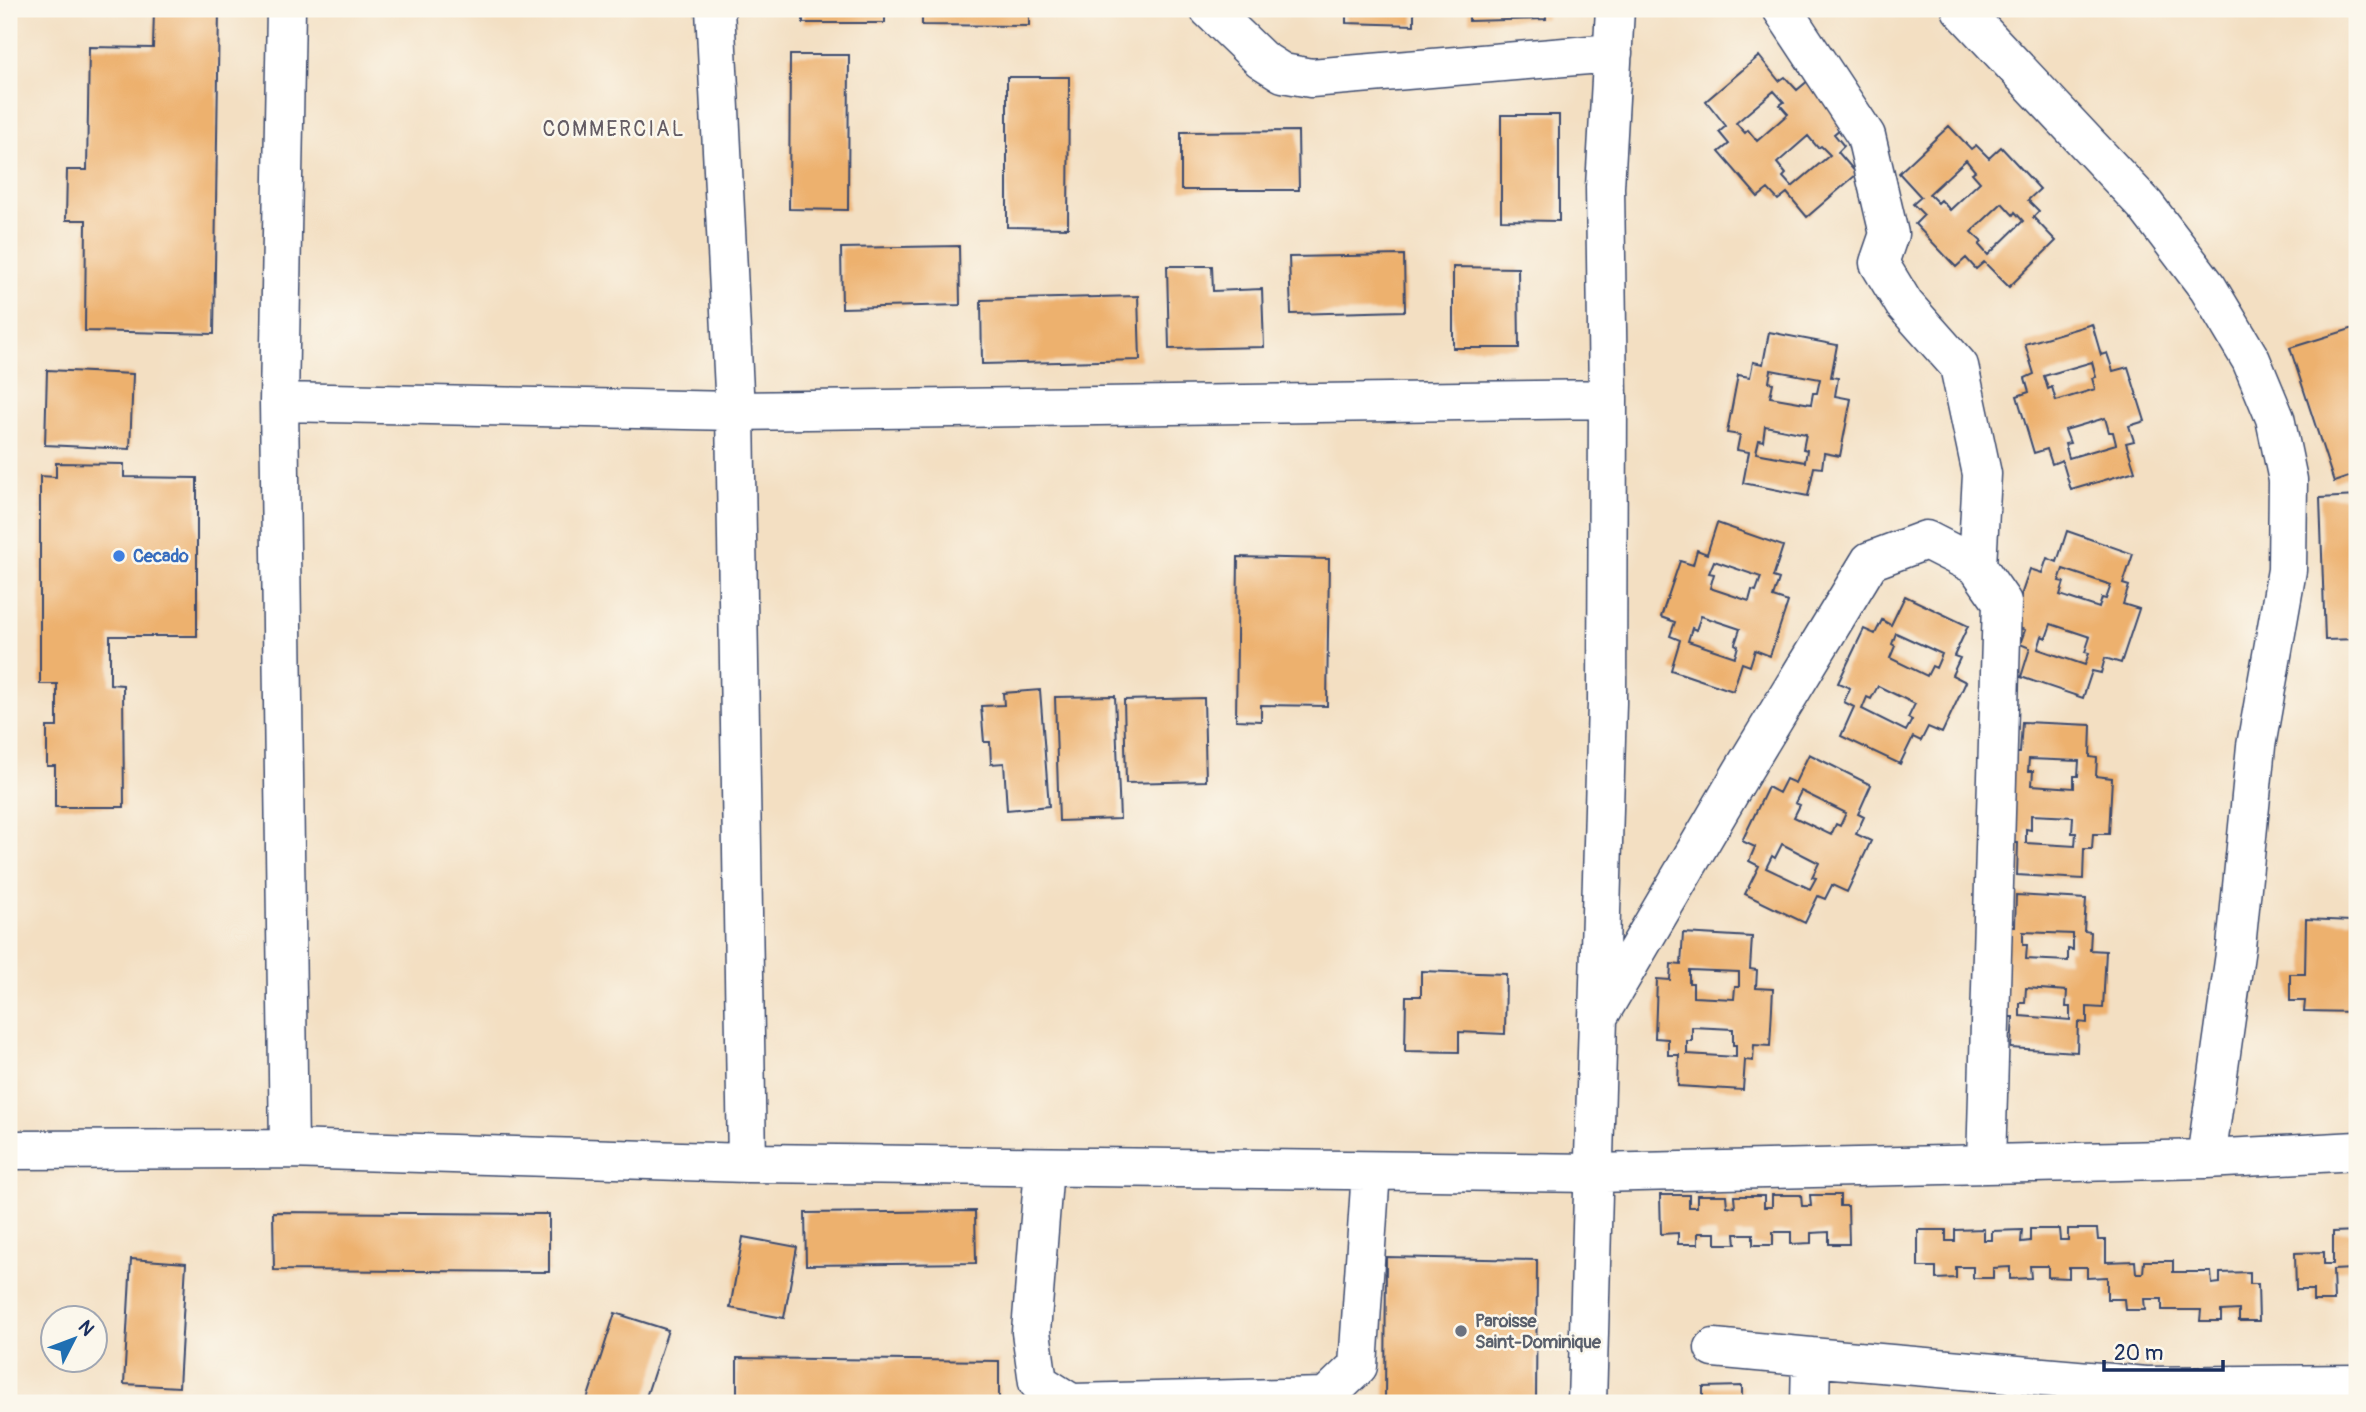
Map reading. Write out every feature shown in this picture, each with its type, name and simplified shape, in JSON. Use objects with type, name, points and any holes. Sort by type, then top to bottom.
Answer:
[{"type":"street","points":[[286,9],[279,402],[289,1149]]},
{"type":"street","points":[[715,9],[735,411],[747,1163]]},
{"type":"street","points":[[1209,9],[1261,59],[1283,73],[1311,78],[1614,53]]},
{"type":"street","points":[[1587,1403],[1607,703],[1608,400],[1605,187],[1615,9]]},
{"type":"street","points":[[1782,9],[1866,136],[1889,234],[1879,263],[1904,304],[1959,366],[1982,474],[1977,566]]},
{"type":"street","points":[[1961,9],[2145,205],[2208,288],[2252,360],[2275,418],[2288,480],[2287,570],[2256,746],[2236,947],[2206,1158]]},
{"type":"street","points":[[279,402],[735,411],[1608,400]]},
{"type":"street","points":[[1599,1016],[1870,561],[1926,540],[1977,566],[2002,602],[1986,1164]]},
{"type":"street","points":[[9,1150],[289,1149],[747,1163],[1595,1173],[2357,1152]]},
{"type":"street","points":[[1044,1167],[1031,1332],[1038,1382],[1072,1403],[1326,1396],[1358,1366],[1371,1171]]},
{"type":"street","points":[[1714,1348],[2146,1395],[2357,1384]]},
{"type":"street","points":[[1810,1403],[1811,1357]]},
{"type":"building","points":[[154,9],[219,9],[214,334],[85,331],[86,220],[66,220],[67,170],[87,170],[89,47],[153,48]]},
{"type":"building","points":[[803,9],[885,9],[885,23],[803,23]]},
{"type":"building","points":[[922,9],[1029,9],[1029,26],[922,25]]},
{"type":"building","points":[[1346,9],[1414,9],[1414,25],[1346,23]]},
{"type":"building","points":[[1469,9],[1546,9],[1546,19],[1469,21]]},
{"type":"building","points":[[790,55],[849,55],[848,210],[789,209]]},
{"type":"building","points":[[1759,56],[1779,81],[1785,77],[1797,90],[1809,80],[1846,124],[1834,134],[1844,146],[1838,152],[1857,174],[1807,217],[1787,193],[1778,200],[1768,189],[1758,197],[1719,152],[1729,144],[1719,132],[1726,126],[1706,101]],"holes":[[[1774,91],[1784,102],[1780,105],[1788,114],[1757,141],[1748,130],[1745,133],[1736,123]],[[1808,136],[1818,148],[1821,146],[1830,155],[1792,187],[1783,177],[1786,174],[1777,163]]]},
{"type":"building","points":[[1007,77],[1069,77],[1068,228],[1007,227]]},
{"type":"building","points":[[1501,115],[1559,115],[1559,221],[1501,220]]},
{"type":"building","points":[[1949,126],[1971,149],[1976,145],[1989,158],[2001,147],[2040,189],[2028,200],[2039,211],[2033,217],[2056,241],[2009,287],[1984,262],[1976,269],[1966,258],[1956,267],[1915,224],[1924,215],[1913,204],[1921,197],[1899,173]],"holes":[[[1966,160],[1980,182],[1950,210],[1941,200],[1938,203],[1929,194]],[[2002,203],[2023,221],[1988,255],[1979,245],[1982,242],[1971,232]]]},
{"type":"building","points":[[1298,131],[1299,190],[1181,190],[1181,132]]},
{"type":"building","points":[[959,246],[960,305],[842,308],[841,248]]},
{"type":"building","points":[[1404,255],[1405,311],[1291,314],[1289,257]]},
{"type":"building","points":[[1167,266],[1212,266],[1213,291],[1262,289],[1264,347],[1169,349]]},
{"type":"building","points":[[1453,267],[1518,268],[1519,348],[1453,348]]},
{"type":"building","points":[[1138,296],[1140,360],[982,364],[981,300]]},
{"type":"building","points":[[2092,324],[2101,355],[2107,353],[2113,371],[2128,367],[2145,421],[2129,426],[2134,441],[2126,443],[2135,471],[2071,490],[2062,460],[2052,464],[2047,449],[2034,453],[2017,396],[2029,392],[2025,378],[2034,374],[2025,344]],"holes":[[[2092,362],[2096,377],[2092,378],[2095,389],[2056,401],[2052,387],[2048,389],[2044,376]],[[2105,418],[2116,444],[2069,458],[2065,444],[2070,443],[2065,430]]]},
{"type":"building","points":[[2357,327],[2357,474],[2334,482],[2290,348]]},
{"type":"building","points":[[1769,332],[1837,345],[1831,377],[1838,378],[1835,396],[1851,399],[1840,456],[1824,453],[1822,468],[1814,467],[1808,496],[1743,483],[1749,452],[1737,450],[1740,435],[1727,433],[1738,375],[1750,377],[1753,362],[1763,364]],"holes":[[[1771,370],[1820,379],[1811,404],[1770,397],[1773,383],[1769,382]],[[1765,426],[1806,434],[1803,449],[1807,450],[1805,462],[1756,453],[1759,440],[1763,441]]]},
{"type":"building","points":[[47,370],[133,374],[130,449],[45,445]]},
{"type":"building","name":"Cecado","points":[[56,463],[124,464],[124,477],[197,478],[197,636],[110,636],[110,684],[123,685],[124,807],[55,807],[55,766],[47,766],[47,727],[57,727],[57,684],[40,684],[40,476],[56,477]]},
{"type":"building","points":[[2357,496],[2357,639],[2325,640],[2320,498]]},
{"type":"building","points":[[1717,523],[1783,546],[1773,577],[1779,579],[1773,597],[1788,602],[1770,656],[1755,650],[1750,666],[1742,663],[1733,691],[1671,670],[1680,640],[1670,636],[1675,622],[1661,617],[1680,561],[1693,565],[1697,550],[1707,554]],"holes":[[[1714,561],[1761,577],[1756,591],[1752,590],[1749,601],[1710,588],[1714,574],[1709,573]],[[1701,616],[1740,629],[1735,644],[1738,646],[1735,657],[1688,641],[1692,628],[1696,630]]]},
{"type":"building","points":[[2067,531],[2133,554],[2123,584],[2129,586],[2123,604],[2139,609],[2121,663],[2105,658],[2101,673],[2092,671],[2083,698],[2021,677],[2030,648],[2020,644],[2025,630],[2011,625],[2030,569],[2042,573],[2047,558],[2057,562]],"holes":[[[2063,569],[2111,585],[2099,608],[2060,595],[2064,582],[2059,581]],[[2051,624],[2090,637],[2085,652],[2089,653],[2085,665],[2038,649],[2042,636],[2046,638]]]},
{"type":"building","points":[[1238,557],[1329,559],[1327,706],[1261,705],[1261,721],[1236,720]]},
{"type":"building","points":[[1905,596],[1968,626],[1954,656],[1960,658],[1952,675],[1966,682],[1942,733],[1928,727],[1921,741],[1913,737],[1900,764],[1841,736],[1854,707],[1844,702],[1850,688],[1838,683],[1864,629],[1875,634],[1882,620],[1891,625]],"holes":[[[1896,633],[1942,654],[1936,668],[1932,666],[1927,676],[1890,658]],[[1878,686],[1915,704],[1908,718],[1912,720],[1906,731],[1862,709],[1867,697],[1871,699]]]},
{"type":"building","points":[[1040,690],[1049,806],[1007,810],[1004,763],[991,764],[990,742],[984,742],[981,706],[1004,705],[1003,693]]},
{"type":"building","points":[[1115,696],[1120,819],[1059,821],[1055,697]]},
{"type":"building","points":[[1204,698],[1206,781],[1126,783],[1124,700]]},
{"type":"building","points":[[2022,722],[2091,725],[2090,757],[2097,758],[2096,776],[2112,778],[2109,834],[2093,834],[2092,849],[2084,849],[2083,879],[2017,875],[2018,843],[2007,843],[2011,753],[2020,753]],"holes":[[[2029,759],[2079,761],[2078,776],[2074,776],[2074,788],[2032,785],[2033,771],[2028,771]],[[2031,815],[2073,817],[2075,846],[2026,843],[2026,829],[2031,830]]]},
{"type":"building","points":[[1809,754],[1871,785],[1858,814],[1864,817],[1856,834],[1871,841],[1847,892],[1832,885],[1825,899],[1818,896],[1805,923],[1745,894],[1759,866],[1749,861],[1755,847],[1742,841],[1768,787],[1779,793],[1786,779],[1795,783]],"holes":[[[1801,791],[1846,813],[1840,826],[1836,824],[1831,835],[1794,817],[1800,805],[1795,803]],[[1782,844],[1819,863],[1810,889],[1766,868]]]},
{"type":"building","points":[[2016,895],[2086,899],[2084,931],[2091,932],[2090,950],[2106,951],[2103,1008],[2087,1007],[2087,1023],[2078,1022],[2077,1052],[2011,1048],[2013,1017],[2001,1017],[2004,927],[2015,927]],"holes":[[[2023,932],[2073,934],[2073,950],[2068,949],[2068,961],[2026,959],[2027,945],[2023,945]],[[2026,988],[2067,991],[2066,1007],[2070,1007],[2070,1020],[2020,1016],[2020,1003],[2025,1003]]]},
{"type":"building","points":[[2351,907],[2357,907],[2357,1012],[2304,1011],[2305,1001],[2290,1001],[2290,974],[2305,974],[2306,919],[2351,921]]},
{"type":"building","points":[[1683,933],[1752,937],[1750,969],[1757,970],[1756,988],[1773,989],[1770,1046],[1754,1045],[1753,1061],[1745,1060],[1743,1090],[1678,1086],[1679,1055],[1668,1055],[1668,1039],[1655,1038],[1657,979],[1670,980],[1671,964],[1681,965]],"holes":[[[1689,970],[1739,972],[1739,987],[1735,987],[1734,999],[1693,997]],[[1692,1027],[1733,1029],[1736,1057],[1687,1054],[1687,1041],[1692,1041]]]},
{"type":"building","points":[[1421,971],[1506,974],[1505,1034],[1459,1032],[1459,1052],[1405,1051],[1406,996],[1421,996]]},
{"type":"building","points":[[1660,1195],[1689,1195],[1689,1207],[1697,1207],[1697,1195],[1726,1195],[1727,1206],[1735,1207],[1734,1196],[1764,1196],[1764,1207],[1772,1207],[1772,1195],[1801,1195],[1802,1206],[1811,1206],[1810,1195],[1840,1195],[1840,1206],[1848,1206],[1849,1244],[1829,1244],[1829,1232],[1811,1233],[1811,1243],[1791,1244],[1791,1232],[1773,1232],[1773,1245],[1753,1245],[1753,1234],[1735,1234],[1736,1244],[1716,1244],[1716,1233],[1698,1233],[1698,1244],[1678,1244],[1678,1233],[1661,1234]]},
{"type":"building","points":[[975,1211],[976,1263],[806,1265],[805,1213]]},
{"type":"building","points":[[273,1212],[549,1214],[549,1272],[274,1270]]},
{"type":"building","points":[[1984,1229],[1984,1240],[1992,1240],[1992,1231],[2022,1230],[2021,1242],[2030,1241],[2030,1229],[2059,1229],[2060,1240],[2068,1240],[2068,1229],[2097,1229],[2098,1240],[2106,1240],[2106,1262],[2135,1261],[2136,1273],[2143,1273],[2144,1261],[2173,1261],[2173,1272],[2211,1272],[2212,1284],[2220,1283],[2220,1273],[2250,1272],[2250,1284],[2258,1284],[2259,1321],[2239,1321],[2239,1310],[2221,1311],[2221,1321],[2200,1321],[2201,1310],[2162,1310],[2162,1299],[2144,1299],[2145,1310],[2125,1310],[2124,1299],[2107,1299],[2107,1277],[2087,1278],[2087,1267],[2069,1267],[2069,1278],[2048,1277],[2048,1266],[2030,1266],[2031,1278],[2010,1279],[2010,1267],[1993,1268],[1993,1278],[1973,1278],[1973,1267],[1956,1267],[1956,1278],[1936,1279],[1936,1267],[1918,1267],[1918,1230],[1946,1230],[1946,1241],[1955,1241],[1955,1230]]},
{"type":"building","points":[[2357,1231],[2357,1281],[2351,1281],[2352,1269],[2333,1270],[2334,1301],[2313,1301],[2313,1290],[2296,1290],[2295,1253],[2324,1252],[2324,1264],[2333,1264],[2333,1232]]},
{"type":"building","points":[[743,1237],[797,1247],[784,1318],[730,1308]]},
{"type":"building","name":"Paroisse Saint-Dominique","points":[[1386,1257],[1537,1260],[1536,1403],[1385,1403]]},
{"type":"building","points":[[131,1259],[186,1263],[179,1387],[124,1384]]},
{"type":"building","points":[[615,1313],[668,1330],[644,1403],[586,1403]]},
{"type":"building","points":[[737,1358],[999,1361],[999,1403],[737,1403]]},
{"type":"building","points":[[1742,1386],[1742,1403],[1703,1403],[1703,1387]]},
{"type":"place","name":"Cecado","points":[[119,556]]},
{"type":"place","name":"Paroisse Saint-Dominique","points":[[1461,1331]]},
{"type":"district","name":"COMMERCIAL","points":[[614,129]]}]
